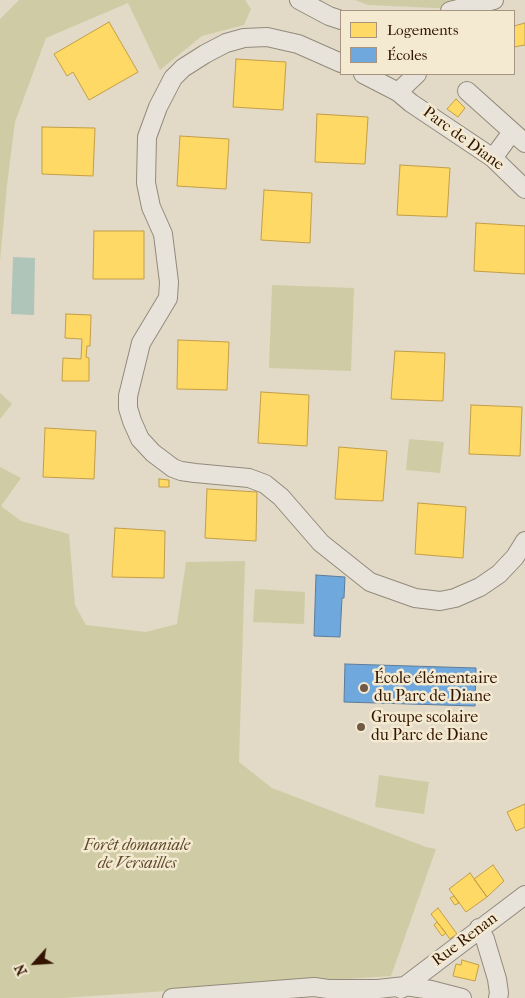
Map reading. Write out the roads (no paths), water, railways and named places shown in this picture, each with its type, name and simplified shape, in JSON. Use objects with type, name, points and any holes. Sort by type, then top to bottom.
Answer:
[{"type":"street","points":[[299,0],[340,20]]},
{"type":"street","points":[[454,10],[494,0]]},
{"type":"street","points":[[340,63],[298,44],[266,37],[244,38],[226,43],[205,54],[183,68],[173,78],[158,107],[148,137],[146,183],[151,207],[163,234],[170,282],[168,298],[141,343],[128,396],[128,408],[132,421],[140,439],[153,453],[173,468],[195,473],[249,478],[265,484],[281,497],[321,543],[370,582],[415,598],[440,601],[454,598],[480,587],[499,574],[515,557],[525,541]]},
{"type":"street","name":"Parc de Diane","points":[[366,75],[398,92],[411,103],[493,158],[525,189]]},
{"type":"street","points":[[398,92],[417,75]]},
{"type":"street","points":[[468,90],[519,137],[493,158]]},
{"type":"street","name":"Rue Renan","points":[[409,992],[479,928],[525,895]]},
{"type":"street","points":[[479,928],[485,939],[497,978],[498,998]]},
{"type":"street","points":[[172,998],[314,987],[383,995],[431,990],[462,998]]},
{"type":"place","name":"École élémentaire du Parc de Diane","points":[[364,688]]},
{"type":"place","name":"Groupe scolaire du Parc de Diane","points":[[361,727]]},
{"type":"park label","name":"Forêt domaniale de Versailles","points":[[137,855]]}]
